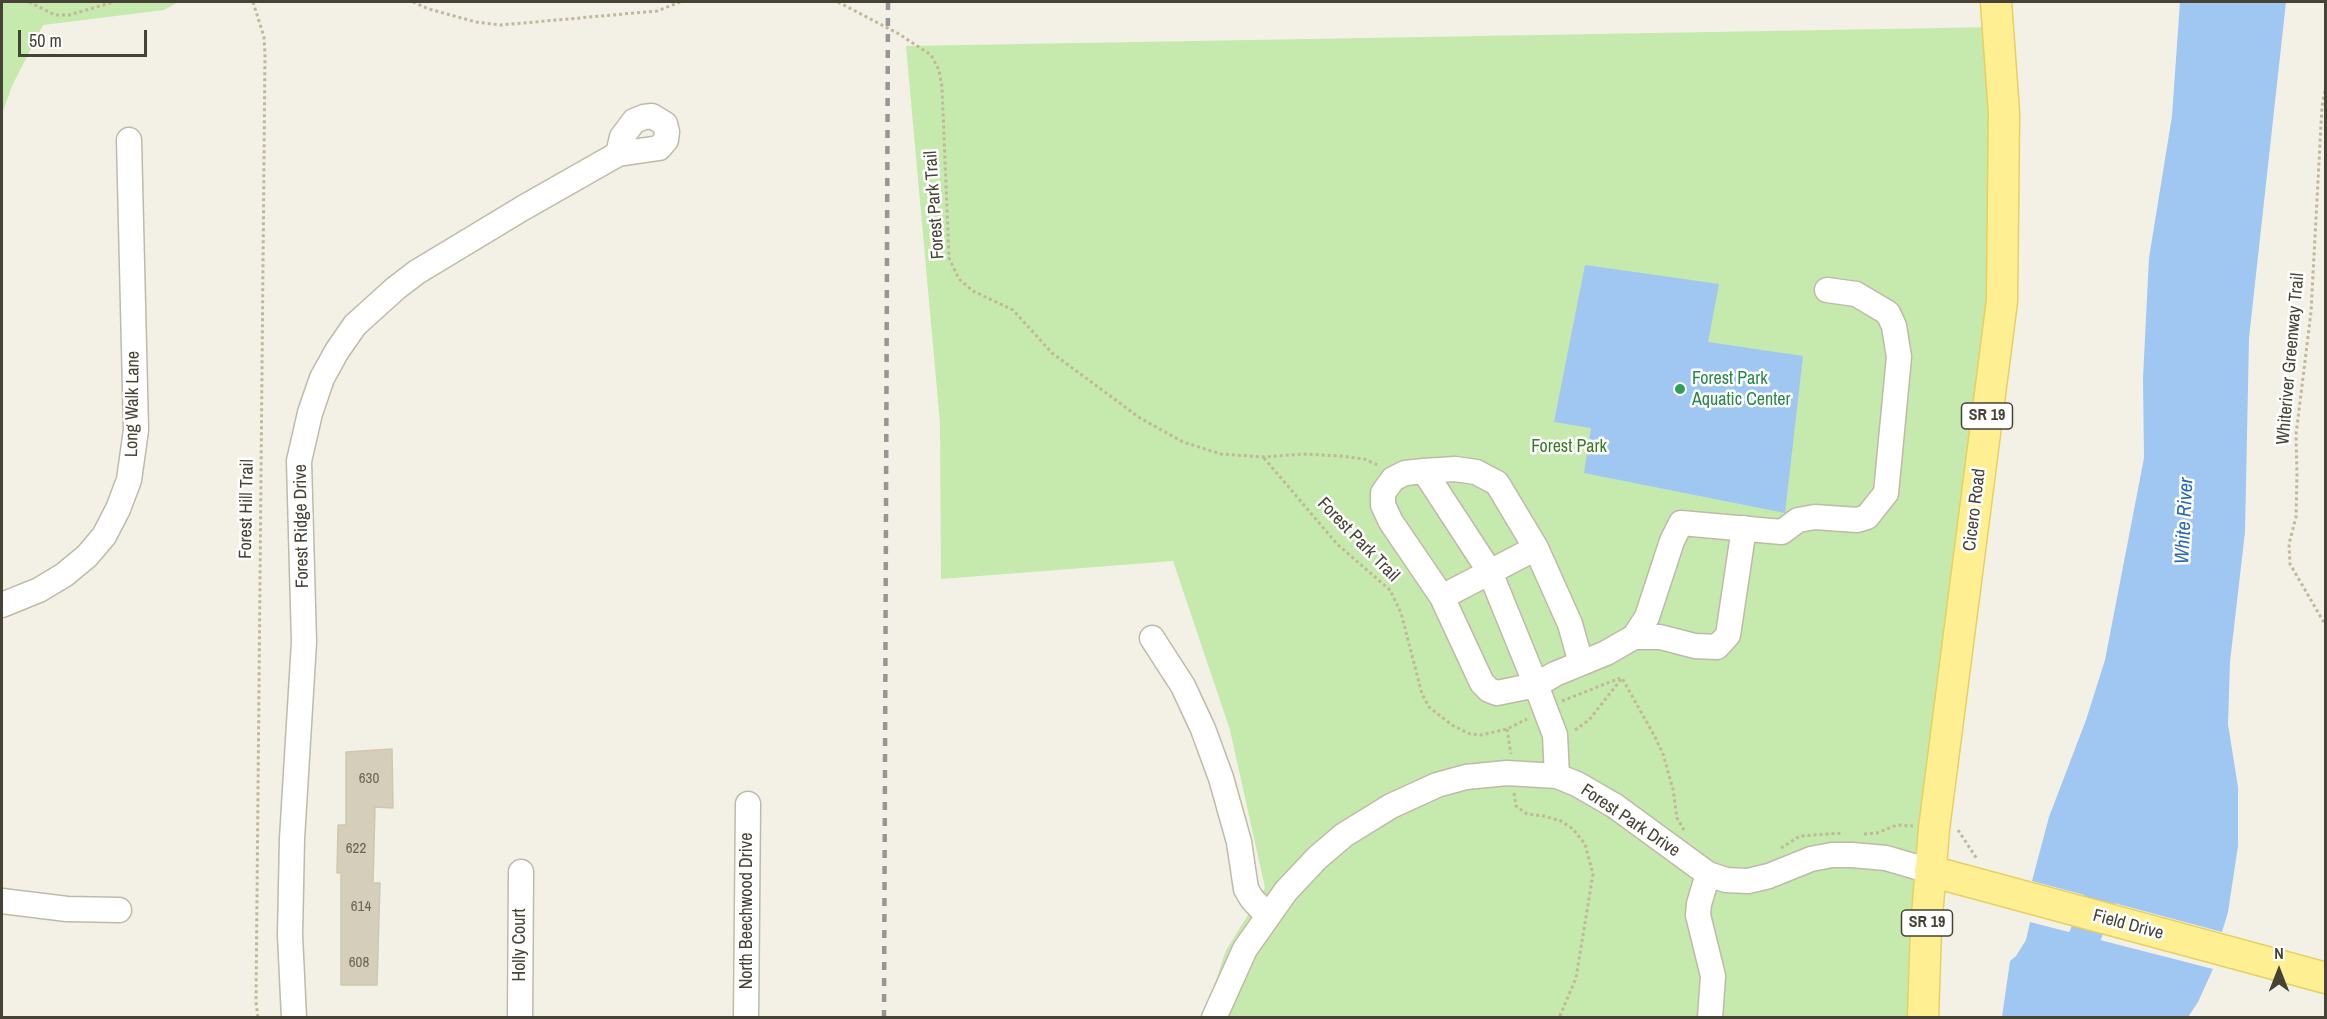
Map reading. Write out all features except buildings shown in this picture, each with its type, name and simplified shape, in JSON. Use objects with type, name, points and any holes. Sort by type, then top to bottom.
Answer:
[{"type":"main road","name":"Cicero Road","points":[[1923,1017],[1934,829],[2002,301],[2004,113],[1996,2]]},
{"type":"main road","name":"Field Drive","points":[[1930,871],[1987,876],[2325,978]]},
{"type":"street","name":"Long Walk Lane","points":[[2,605],[39,590],[64,575],[87,556],[109,527],[129,480],[136,430],[129,140]]},
{"type":"street","name":"Forest Ridge Drive","points":[[294,1017],[290,935],[292,839],[304,642],[299,460],[310,413],[322,378],[355,325],[417,272],[618,154]]},
{"type":"street","points":[[1581,663],[1570,624],[1536,548],[1497,483],[1476,472],[1455,469],[1424,471],[1405,474],[1393,479],[1383,493],[1383,506],[1391,522],[1442,597],[1482,683],[1489,690],[1497,693],[1536,685],[1555,674],[1606,653],[1634,637],[1647,617],[1672,541],[1681,523],[1782,532],[1798,520],[1815,517],[1857,520],[1867,517],[1886,493],[1899,357],[1894,326],[1888,313],[1856,294],[1827,290]]},
{"type":"street","points":[[1424,471],[1490,572],[1555,735],[1557,776]]},
{"type":"street","points":[[1634,637],[1660,637],[1695,646],[1717,647],[1728,635],[1744,528]]},
{"type":"street","points":[[1442,597],[1536,548]]},
{"type":"street","points":[[1152,638],[1183,686],[1203,729],[1221,778],[1239,842],[1246,888],[1252,899],[1268,915]]},
{"type":"street","name":"Forest Park Drive","points":[[1214,1017],[1245,949],[1286,891],[1317,858],[1367,819],[1437,785],[1482,775],[1513,773],[1557,776],[1577,784],[1615,806],[1708,874],[1726,880],[1748,881],[1770,876],[1811,859],[1852,855],[1886,858],[1930,871]]},
{"type":"street","name":"North Beechwood Drive","points":[[746,1017],[747,804]]},
{"type":"street","name":"Holly Court","points":[[520,1017],[522,872]]},
{"type":"street","points":[[1708,874],[1698,915],[1713,976],[1710,1017]]},
{"type":"street","points":[[2,901],[67,909],[118,910]]},
{"type":"path","points":[[29,2],[55,15],[69,15],[114,2]]},
{"type":"path","name":"Forest Hill Trail","points":[[253,2],[264,37],[265,54],[256,990],[258,1017]]},
{"type":"path","points":[[413,2],[429,9],[476,22],[501,25],[657,11],[680,2]]},
{"type":"path","name":"Forest Park Trail","points":[[838,2],[899,34],[931,55],[939,70],[949,258],[959,279],[973,291],[1013,310],[1052,353],[1161,430],[1183,442],[1221,454],[1264,457],[1303,454],[1341,456],[1364,459],[1380,467]]},
{"type":"path","name":"Whiteriver Greenway Trail","points":[[2325,85],[2311,312],[2296,435],[2296,517],[2289,544],[2290,564],[2325,626]]},
{"type":"path","name":"Forest Park Trail","points":[[1264,457],[1337,544],[1390,590],[1401,613],[1422,694],[1429,708],[1452,725],[1470,734],[1481,735],[1507,729],[1546,711],[1558,702],[1622,678]]},
{"type":"path","points":[[1555,735],[1570,734],[1589,720],[1622,678],[1663,754],[1673,789],[1677,818],[1689,837]]},
{"type":"path","points":[[1507,729],[1516,806],[1527,814],[1561,821],[1573,829],[1585,844],[1593,874],[1576,978],[1559,1017]]},
{"type":"path","points":[[1776,850],[1800,836],[1832,832],[1877,833],[1897,825],[1960,830],[1965,844],[1987,876]]},
{"type":"green space","points":[[2,2],[178,2],[164,10],[43,25],[12,86],[2,114]]},
{"type":"green space","name":"Forest Park","points":[[1998,27],[2002,301],[1930,873],[1936,1017],[1204,1017],[1226,950],[1265,888],[1230,730],[1173,561],[941,579],[940,423],[906,46]]},
{"type":"water","points":[[2180,2],[2286,2],[2249,338],[2245,532],[2230,662],[2228,724],[2238,787],[2238,846],[2228,912],[2222,932],[2032,881],[2049,817],[2086,720],[2105,660],[2144,458],[2143,378],[2149,258],[2172,116]]},
{"type":"water","name":"Forest Park Aquatic Center","points":[[1585,265],[1719,284],[1708,342],[1803,356],[1785,513],[1584,473],[1591,428],[1554,422]]},
{"type":"water","points":[[2030,922],[2213,969],[2198,1002],[2188,1017],[2002,1017],[2010,961],[2026,940]]},
{"type":"waterway","name":"White River","points":[[2052,1018],[2116,859]]},
{"type":"railway","points":[[884,1018],[888,2]]},
{"type":"place","name":"Forest Park Aquatic Center","points":[[1680,389]]}]
